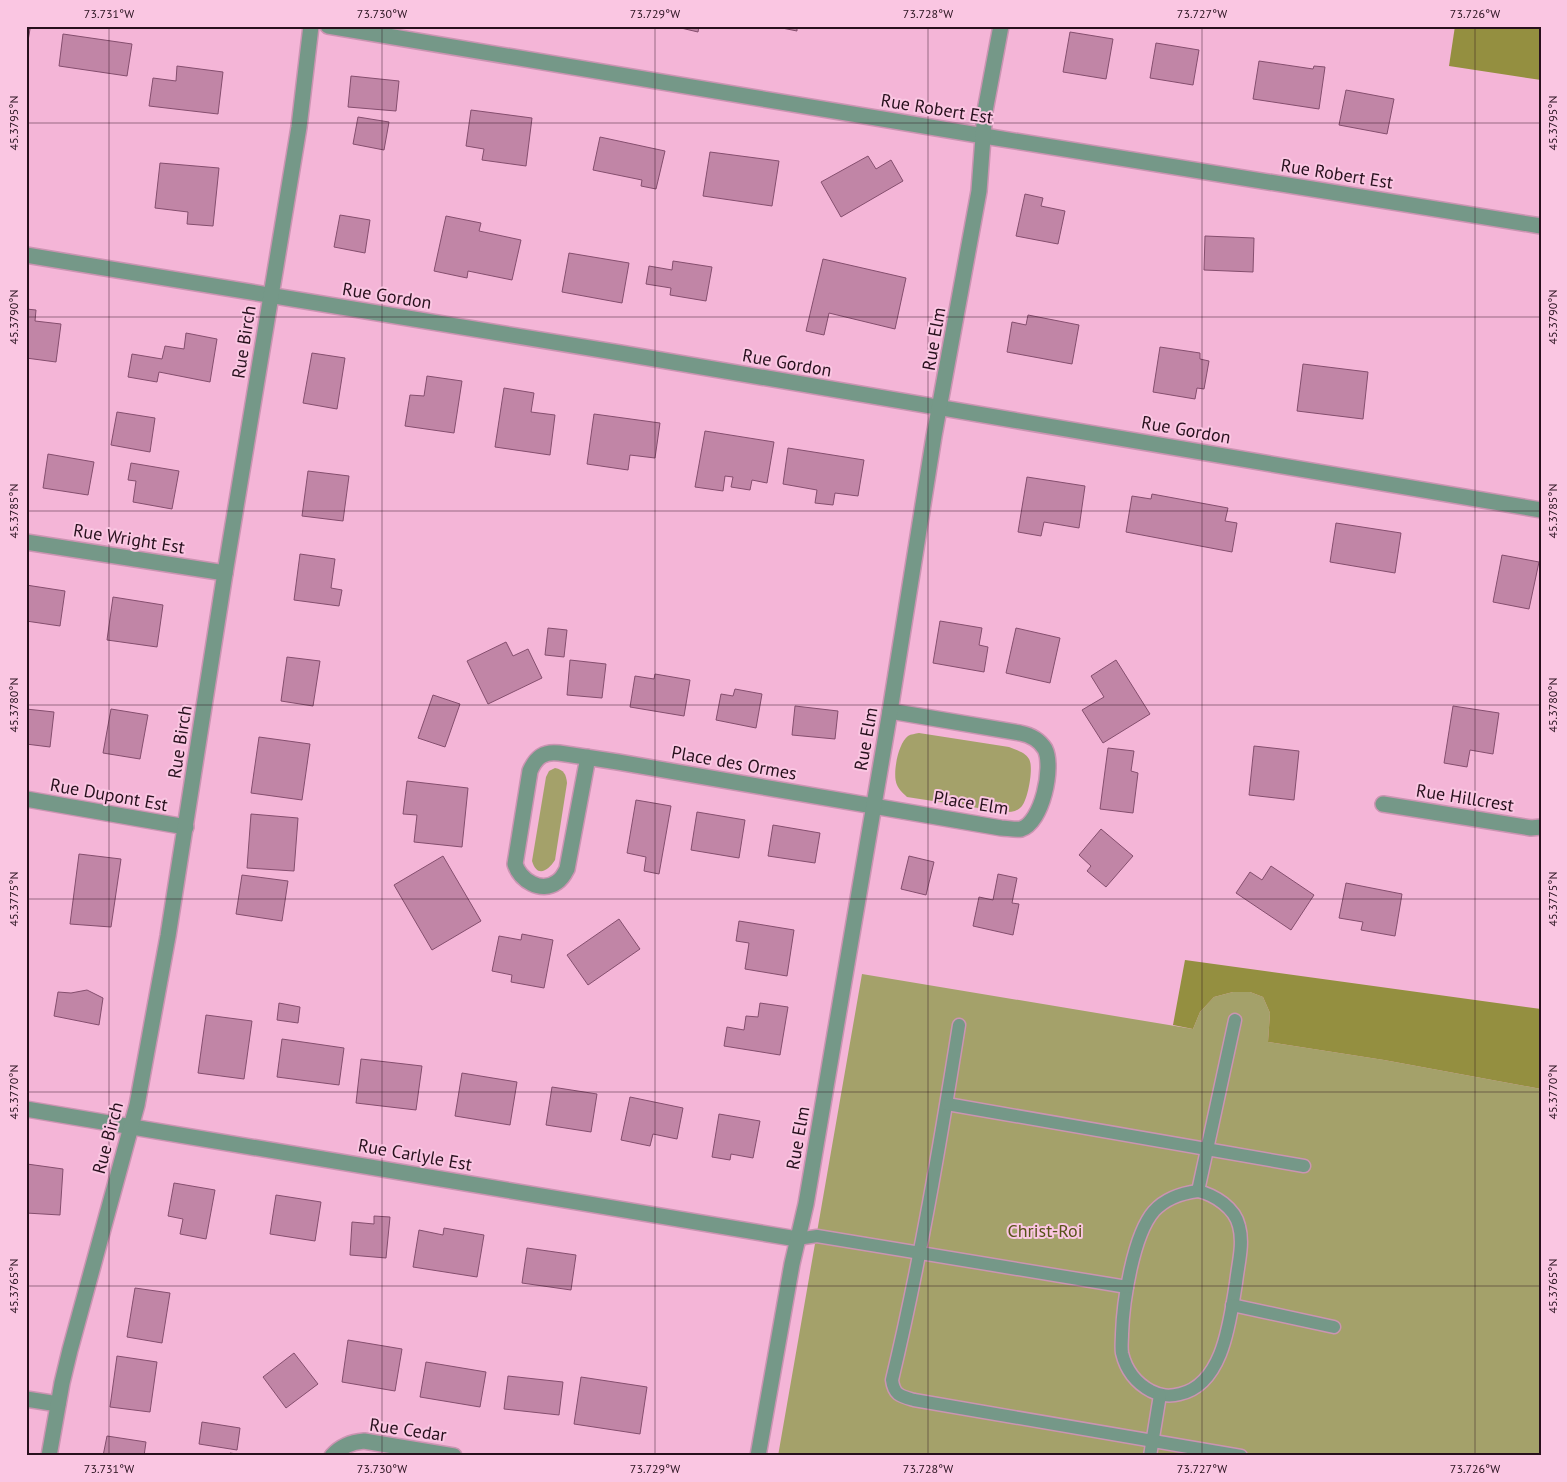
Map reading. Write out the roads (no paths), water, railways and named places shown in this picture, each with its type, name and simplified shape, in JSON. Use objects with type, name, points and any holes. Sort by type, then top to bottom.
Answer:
[{"type":"street","name":"Rue Birch","points":[[49,1456],[70,1350],[137,1105],[165,955],[225,573],[299,127],[311,26]]},
{"type":"street","name":"Rue Robert Est","points":[[328,26],[984,136],[1541,226]]},
{"type":"street","name":"Rue Elm","points":[[758,1456],[797,1239],[806,1204],[940,408],[979,191],[985,112],[1001,26]]},
{"type":"street","name":"Rue Gordon","points":[[26,255],[1541,510]]},
{"type":"street","name":"Rue Wright Est","points":[[26,542],[225,573]]},
{"type":"street","name":"Place Elm","points":[[874,806],[1001,828],[1021,829],[1033,821],[1038,812],[1048,768],[1046,750],[1034,738],[1020,733],[890,710]]},
{"type":"street","name":"Place des Ormes","points":[[588,757],[567,869],[557,882],[550,885],[542,886],[528,882],[517,871],[515,864],[530,771],[539,756],[552,752],[588,757],[874,806]]},
{"type":"street","name":"Rue Dupont Est","points":[[26,799],[186,827]]},
{"type":"street","name":"Rue Hillcrest","points":[[1383,804],[1531,828],[1541,827]]},
{"type":"street","name":"Rue Carlyle Est","points":[[26,1109],[797,1239]]},
{"type":"street","points":[[26,1399],[58,1404]]},
{"type":"street","name":"Rue Cedar","points":[[332,1456],[342,1446],[364,1441],[454,1456]]},
{"type":"lane","points":[[1198,1191],[1235,1020]]},
{"type":"lane","points":[[959,1025],[947,1104],[910,1305],[892,1380],[893,1389],[900,1396],[914,1400],[1240,1456]]},
{"type":"lane","points":[[947,1104],[1304,1166]]},
{"type":"lane","points":[[1198,1191],[1207,1193],[1232,1210],[1239,1225],[1241,1246],[1232,1305],[1220,1353],[1215,1366],[1203,1382],[1187,1392],[1173,1396],[1160,1395],[1145,1388],[1132,1377],[1126,1365],[1122,1351],[1122,1322],[1127,1287],[1137,1247],[1145,1227],[1154,1212],[1167,1201],[1183,1193],[1198,1191]]},
{"type":"lane","points":[[797,1239],[817,1236],[1127,1287]]},
{"type":"lane","points":[[1232,1305],[1334,1327]]},
{"type":"lane","points":[[1150,1456],[1160,1395]]},
{"type":"park label","name":"Christ-Roi","points":[[1045,1231]]}]
